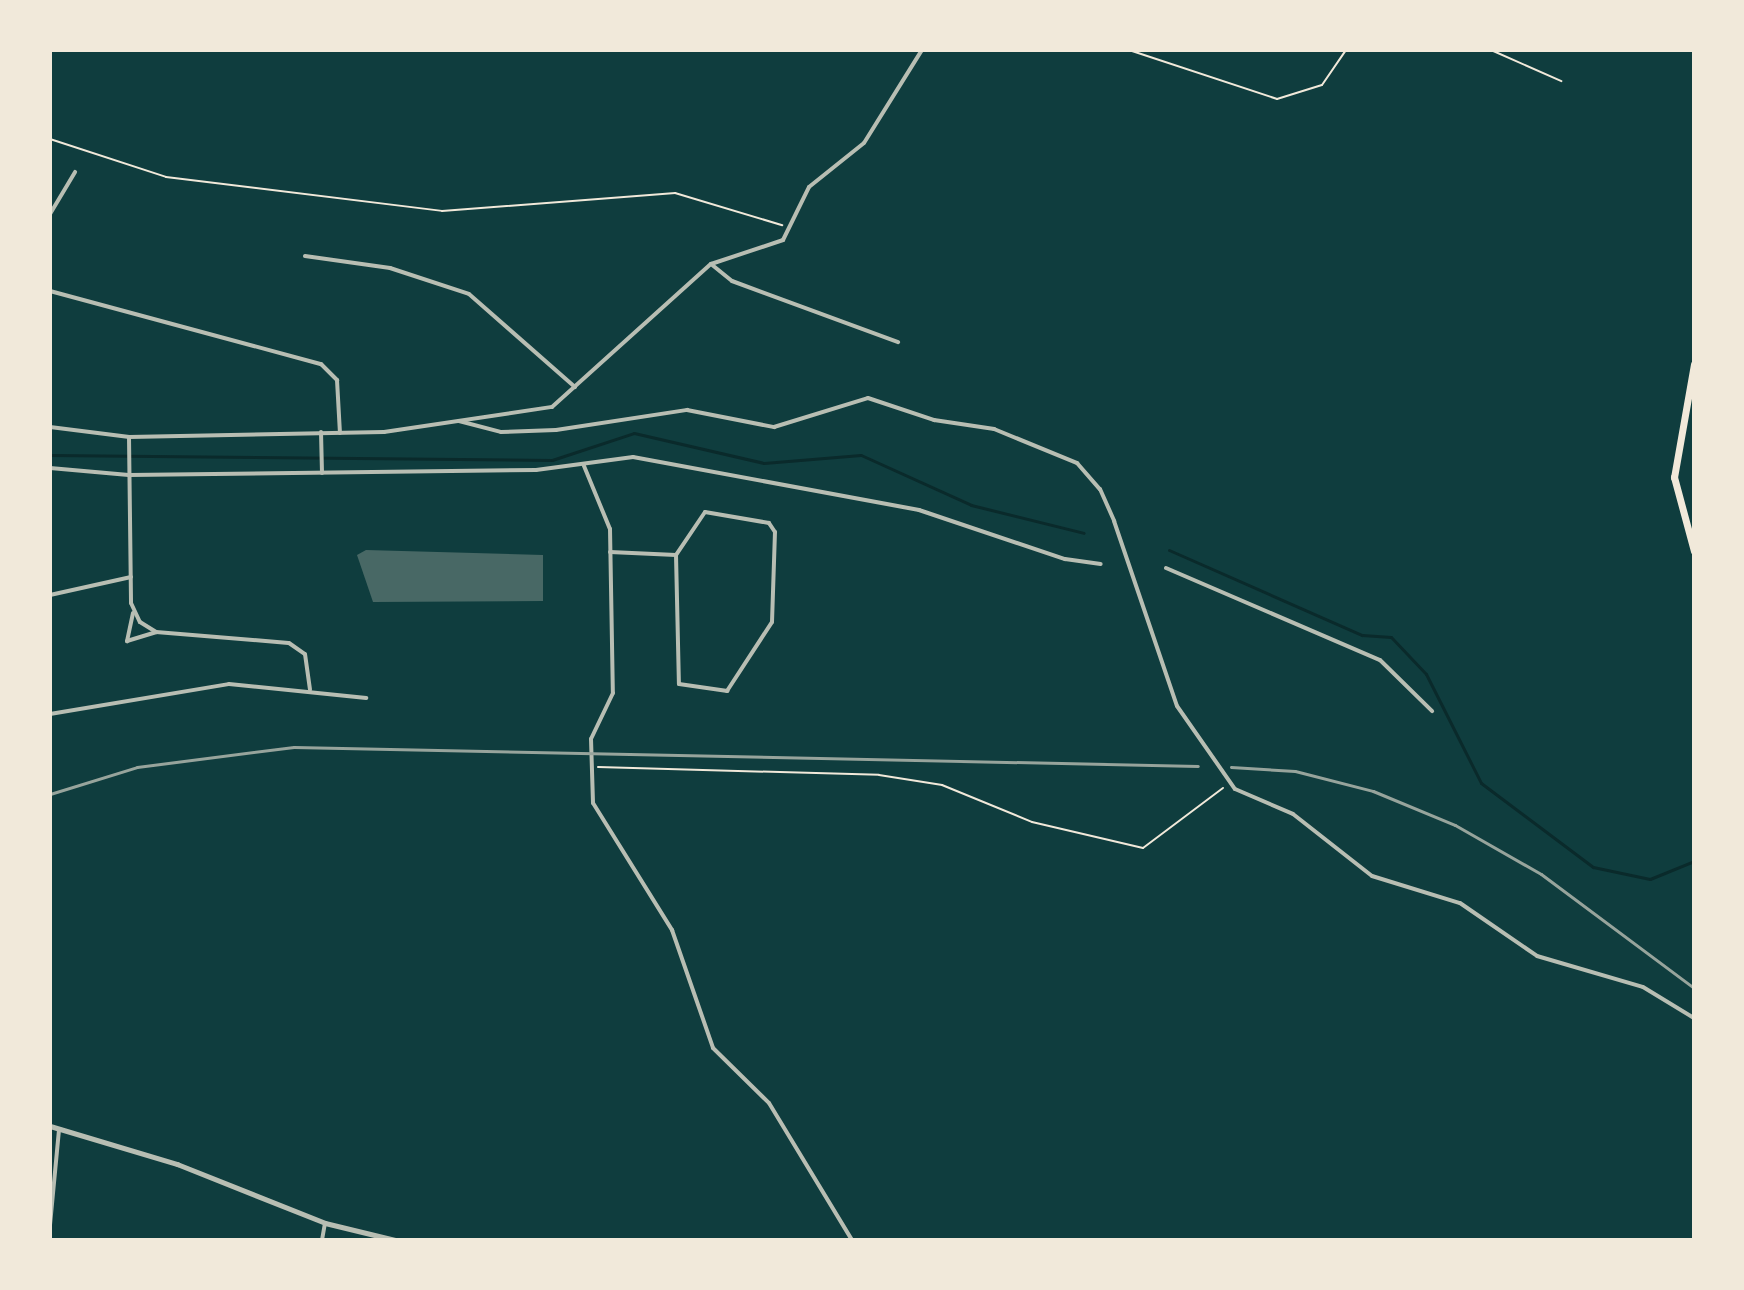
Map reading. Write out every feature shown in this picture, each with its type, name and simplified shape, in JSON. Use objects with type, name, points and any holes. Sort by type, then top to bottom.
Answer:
[{"type":"main road","points":[[1694,364],[1674,477],[1694,551]]},
{"type":"street","points":[[50,427],[129,437],[340,433],[459,421],[552,407],[711,264],[771,246],[791,230],[809,187],[864,143],[922,50]]},
{"type":"street","points":[[50,214],[75,172]]},
{"type":"street","points":[[305,256],[390,268],[469,294],[575,387]]},
{"type":"street","points":[[711,264],[732,281],[898,342]]},
{"type":"street","points":[[50,291],[321,364],[337,380],[340,433]]},
{"type":"street","points":[[459,421],[501,432],[556,430],[687,410],[774,427],[868,398],[934,420],[994,429],[1077,463],[1100,489],[1114,521],[1177,706],[1235,789],[1293,814],[1372,876],[1460,903],[1537,956],[1643,987],[1694,1018]]},
{"type":"street","points":[[321,432],[322,473]]},
{"type":"street","points":[[129,437],[133,613],[127,641],[156,632],[289,643],[305,654],[310,690]]},
{"type":"street","points":[[50,468],[129,475],[322,473],[584,466],[633,457],[919,510],[1065,559],[1101,564]]},
{"type":"street","points":[[584,466],[607,513],[610,552],[613,693],[591,739],[589,767],[593,803],[672,930],[713,1048],[769,1103],[852,1240]]},
{"type":"street","points":[[705,512],[769,523],[775,532],[772,622],[727,691],[679,684],[676,555],[705,512]]},
{"type":"street","points":[[610,552],[676,555]]},
{"type":"street","points":[[1166,568],[1380,660],[1432,711]]},
{"type":"street","points":[[50,595],[131,577]]},
{"type":"street","points":[[133,613],[156,632]]},
{"type":"street","points":[[50,714],[229,684],[366,698]]},
{"type":"street","points":[[50,1126],[177,1164],[325,1223],[395,1240]]},
{"type":"street","points":[[50,1225],[59,1129]]},
{"type":"street","points":[[322,1240],[325,1223]]},
{"type":"path","points":[[1129,50],[1277,99],[1322,85],[1346,50]]},
{"type":"path","points":[[1491,50],[1561,81]]},
{"type":"path","points":[[50,139],[146,174],[197,181],[487,212],[685,194],[791,230]]},
{"type":"path","points":[[589,767],[879,775],[942,785],[1032,822],[1143,848],[1223,788]]},
{"type":"building","points":[[366,550],[543,555],[543,601],[373,602],[357,555]]},
{"type":"waterway","points":[[50,455],[552,460],[634,433],[764,463],[861,455],[971,505],[1084,533]]},
{"type":"waterway","points":[[1169,550],[1362,635],[1391,637],[1426,674],[1481,783],[1593,867],[1650,879],[1694,861]]},
{"type":"railway","points":[[50,794],[137,767],[294,747],[1198,766]]},
{"type":"railway","points":[[1231,767],[1295,771],[1373,791],[1455,825],[1541,874],[1694,988]]}]
